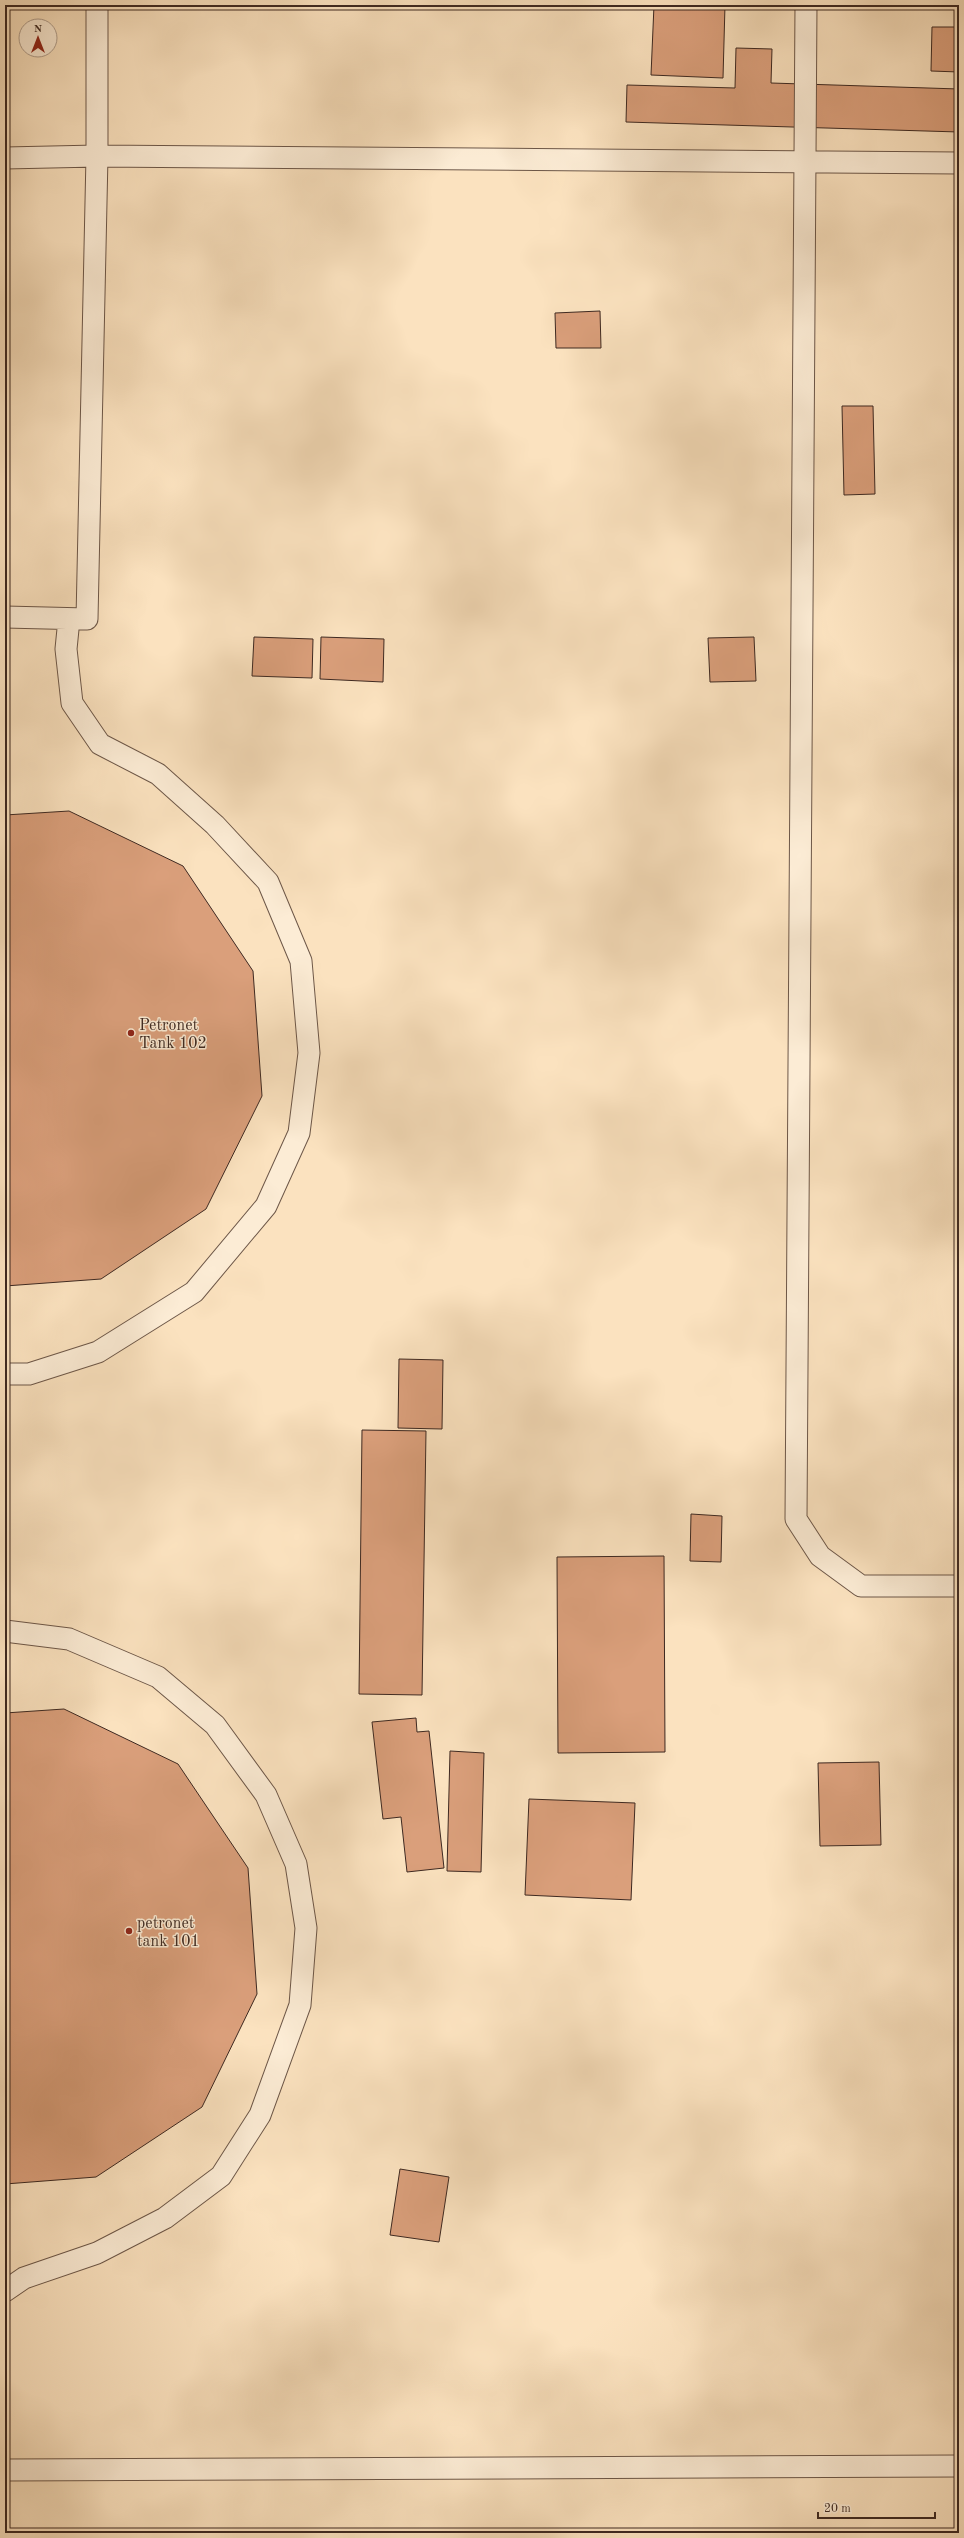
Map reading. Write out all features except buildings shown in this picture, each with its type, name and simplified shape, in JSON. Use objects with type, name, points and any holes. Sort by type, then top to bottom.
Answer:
[{"type":"lane","points":[[5,617],[87,619],[97,156],[97,5]]},
{"type":"lane","points":[[806,5],[796,1519],[820,1556],[861,1586],[959,1586]]},
{"type":"lane","points":[[5,158],[97,156],[959,162]]},
{"type":"lane","points":[[5,1374],[29,1374],[98,1352],[194,1292],[266,1206],[299,1134],[309,1053],[301,961],[268,882],[215,825],[158,774],[100,744],[72,703],[66,649],[69,619]]},
{"type":"lane","points":[[5,1632],[69,1639],[158,1677],[215,1725],[266,1795],[296,1864],[306,1928],[300,2005],[260,2115],[220,2176],[165,2218],[97,2253],[24,2278],[5,2291]]},
{"type":"lane","points":[[5,2470],[959,2466]]},
{"type":"place","name":"Petronet Tank 102","points":[[131,1033]]},
{"type":"place","name":"petronet tank 101","points":[[129,1931]]}]
